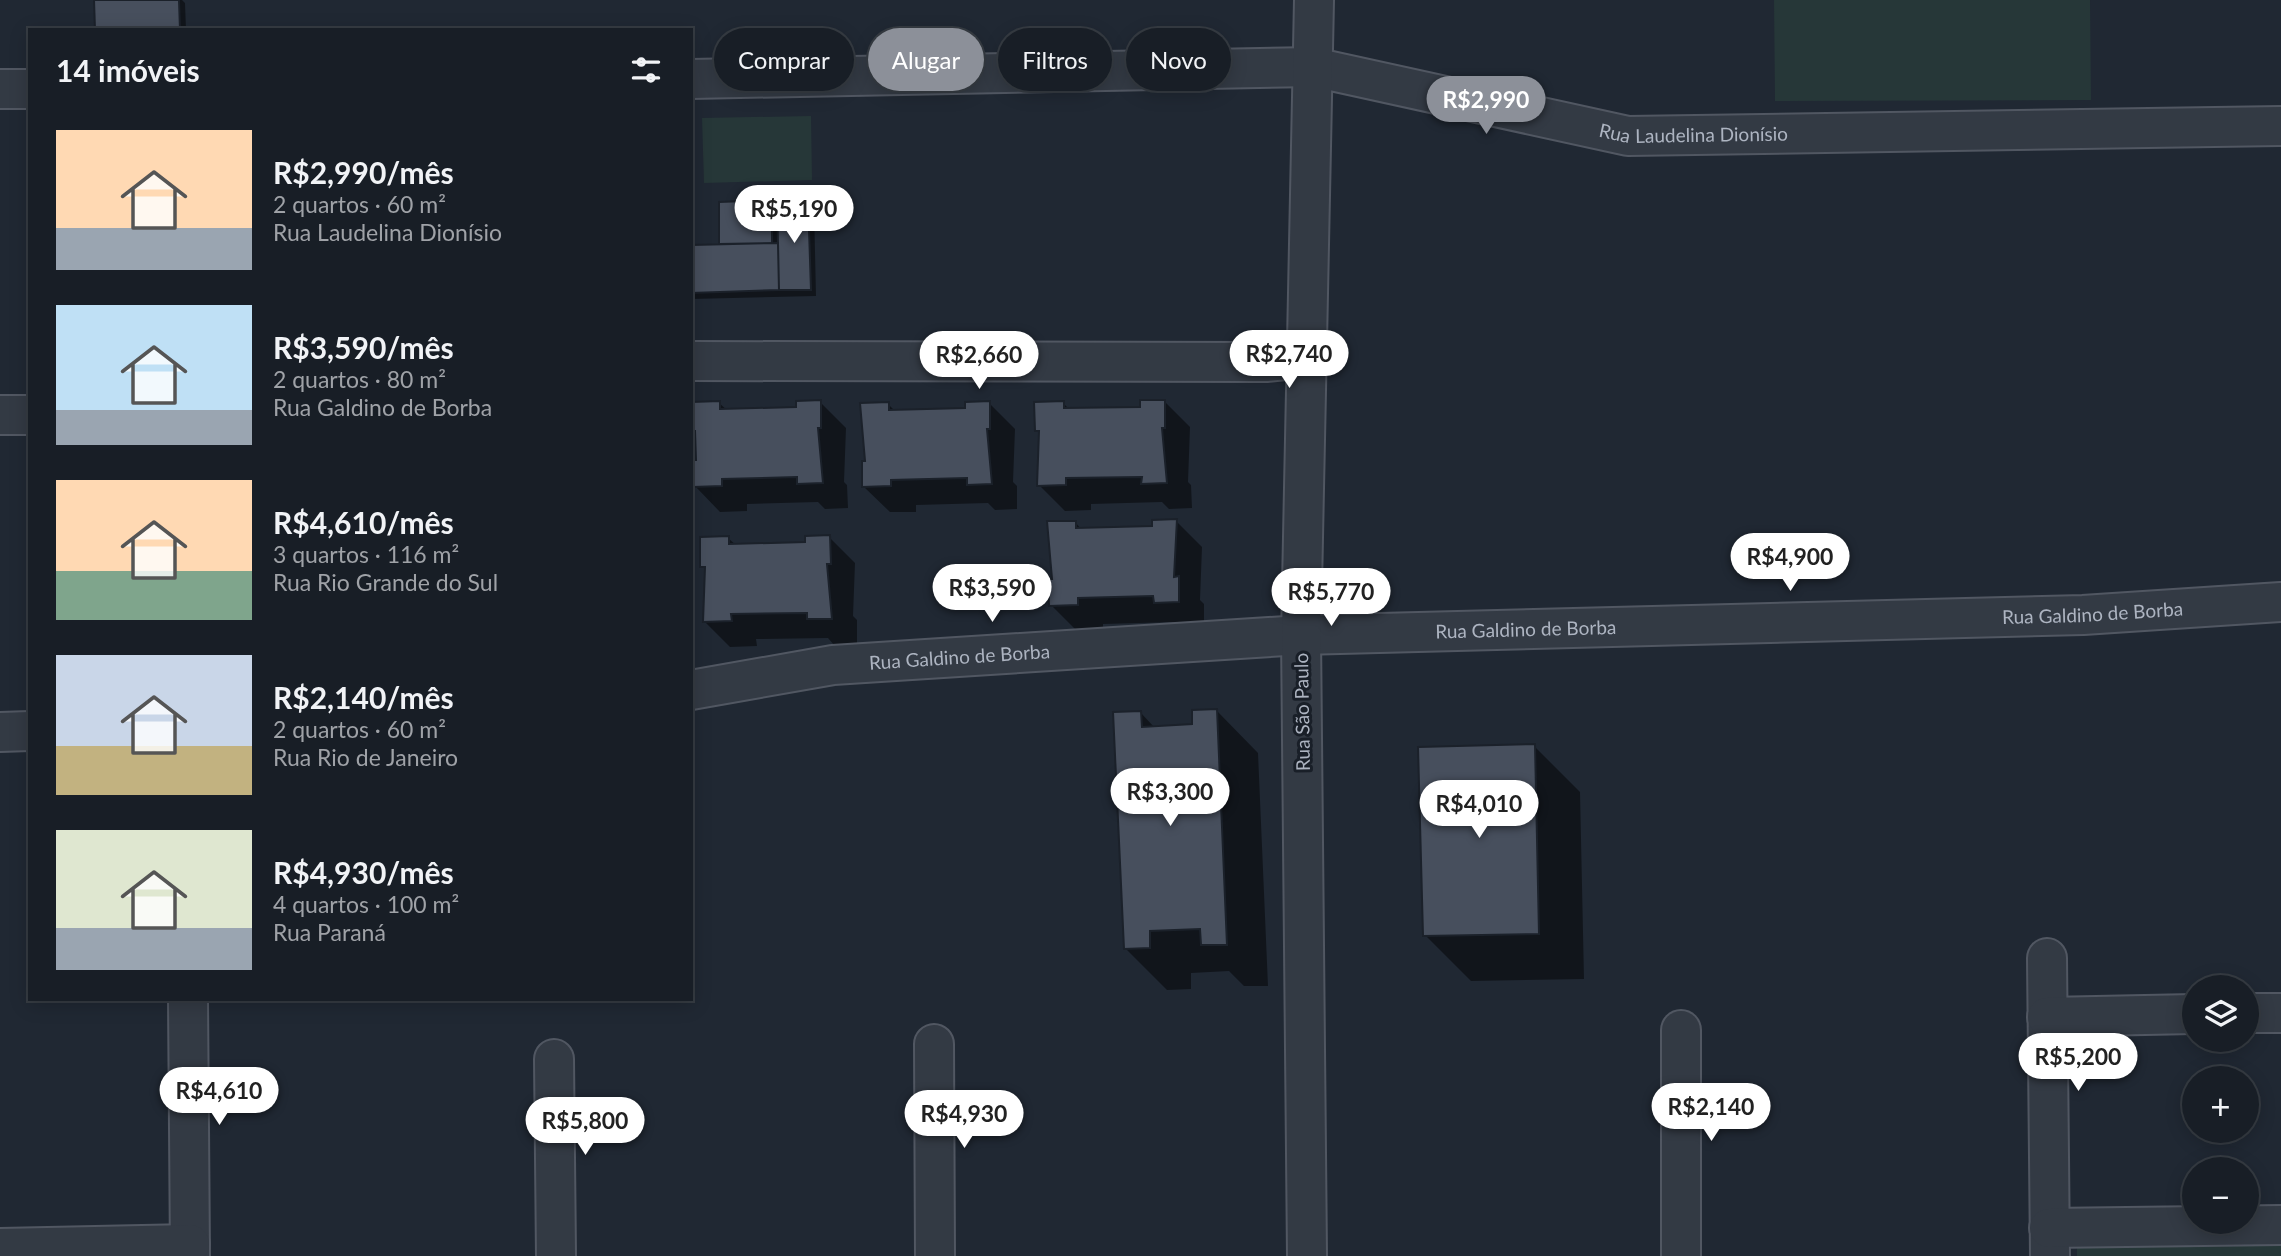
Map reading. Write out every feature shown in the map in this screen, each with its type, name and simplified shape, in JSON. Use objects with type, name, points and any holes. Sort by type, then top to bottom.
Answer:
[{"type":"street","name":"Rua São Paulo","points":[[1307,1256],[1301,635],[1314,0]]},
{"type":"street","name":"Rua Laudelina Dionísio","points":[[693,79],[1313,67],[1628,136],[2281,126]]},
{"type":"street","points":[[0,89],[28,89]]},
{"type":"street","points":[[693,361],[1266,362],[1306,358]]},
{"type":"street","points":[[0,415],[28,415]]},
{"type":"street","name":"Rua Galdino de Borba","points":[[693,690],[833,665],[1301,635],[2083,615],[2281,602]]},
{"type":"street","points":[[0,732],[28,731]]},
{"type":"street","points":[[2047,958],[2050,1242],[2281,1225]]},
{"type":"street","points":[[0,1248],[190,1250],[188,1001]]},
{"type":"street","points":[[2259,1013],[2281,1013]]},
{"type":"street","points":[[2047,1017],[2182,1014]]},
{"type":"street","points":[[1681,1030],[1681,1256]]},
{"type":"street","points":[[934,1044],[935,1256]]},
{"type":"street","points":[[554,1059],[556,1256]]},
{"type":"shaded area","points":[[1774,0],[2090,0],[2091,100],[1775,101]]},
{"type":"shaded area","points":[[811,116],[812,180],[704,183],[702,118]]},
{"type":"shaded area","points":[[2077,1246],[2281,1246],[2281,1256],[2077,1256]]},
{"type":"building","points":[[94,0],[179,0],[180,28],[95,28]]},
{"type":"building","points":[[808,199],[811,290],[779,290],[777,200]]},
{"type":"building","points":[[772,200],[772,243],[719,244],[719,202]]},
{"type":"building","points":[[778,243],[779,290],[693,293],[693,245]]},
{"type":"building","points":[[821,400],[821,428],[818,428],[823,483],[797,484],[797,477],[722,479],[722,486],[693,487],[693,460],[696,460],[693,402],[720,401],[720,409],[796,407],[796,401]]},
{"type":"building","points":[[1140,400],[1165,400],[1165,428],[1162,428],[1167,483],[1141,484],[1142,477],[1066,478],[1066,485],[1037,486],[1039,431],[1035,431],[1034,402],[1064,401],[1064,408],[1140,407]]},
{"type":"building","points":[[990,401],[990,429],[987,429],[992,484],[967,485],[967,478],[891,480],[891,486],[862,487],[862,461],[865,461],[860,403],[889,402],[889,410],[965,408],[965,402]]},
{"type":"building","points":[[1177,519],[1174,577],[1179,576],[1179,602],[1154,603],[1153,596],[1078,598],[1078,605],[1049,606],[1048,579],[1052,579],[1047,521],[1076,521],[1076,528],[1152,526],[1152,520]]},
{"type":"building","points":[[830,535],[831,564],[827,564],[832,619],[807,619],[807,613],[731,614],[732,621],[703,622],[705,567],[700,567],[700,537],[729,536],[729,544],[805,542],[805,536]]},
{"type":"building","points":[[1217,709],[1227,945],[1201,945],[1200,929],[1150,931],[1150,948],[1124,949],[1113,712],[1141,711],[1142,727],[1192,724],[1192,710]]},
{"type":"building","points":[[1535,744],[1539,934],[1423,936],[1418,747]]}]
